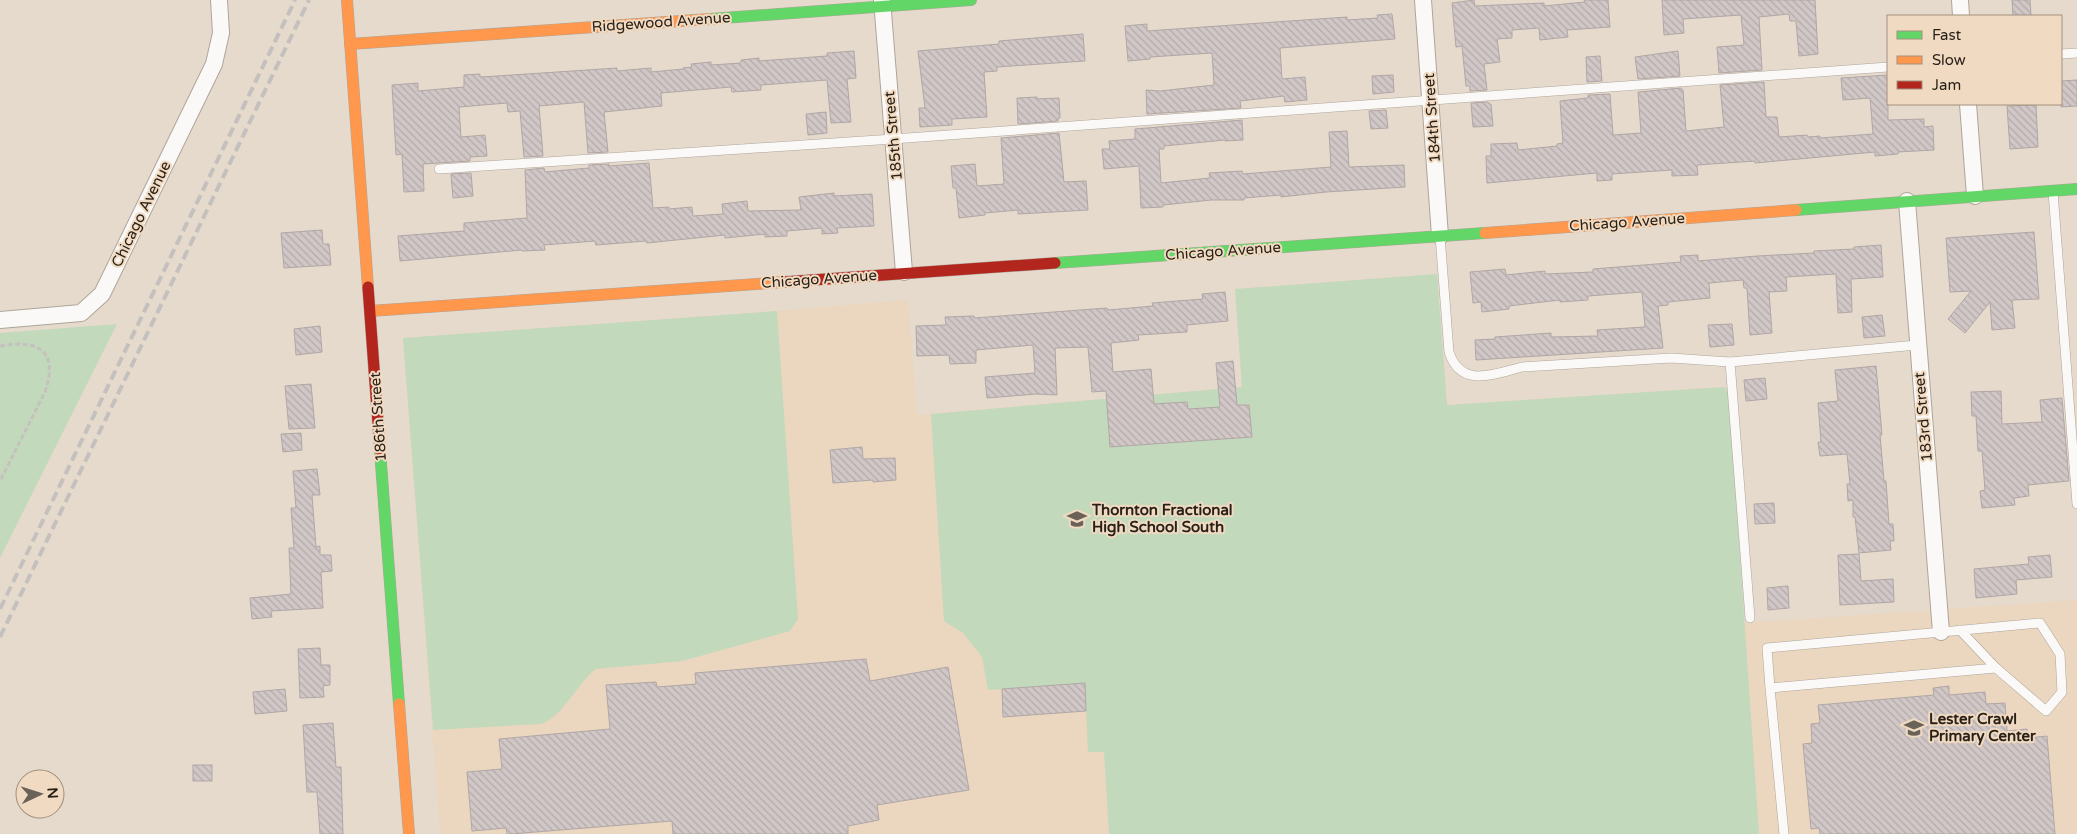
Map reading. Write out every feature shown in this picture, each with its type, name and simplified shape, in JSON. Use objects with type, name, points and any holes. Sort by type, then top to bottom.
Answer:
[{"type":"street","name":"Chicago Avenue","points":[[0,320],[81,314],[102,294],[214,64],[221,33],[218,0]]},
{"type":"street","name":"186th Street","points":[[347,0],[409,834]]},
{"type":"street","name":"Ridgewood Avenue","points":[[350,44],[882,3],[971,0]]},
{"type":"street","name":"184th Street","points":[[1423,0],[1440,236]]},
{"type":"street","points":[[1960,0],[1961,15]]},
{"type":"street","name":"185th Street","points":[[882,3],[904,272]]},
{"type":"street","points":[[1968,105],[1976,196]]},
{"type":"street","name":"Chicago Avenue","points":[[370,311],[2077,189]]},
{"type":"street","name":"183rd Street","points":[[1907,201],[1941,632]]},
{"type":"lane","points":[[2062,54],[2077,53]]},
{"type":"lane","points":[[439,169],[893,139],[1887,67]]},
{"type":"lane","points":[[2053,190],[2077,504]]},
{"type":"lane","points":[[1440,236],[1449,352],[1452,362],[1466,375],[1500,374],[1522,367],[1671,358],[1730,362],[1917,345]]},
{"type":"lane","points":[[1730,362],[1750,618]]},
{"type":"lane","points":[[1784,834],[1767,648],[1960,630],[2040,623],[2060,654],[2062,692],[2046,711],[1996,668],[1960,630]]},
{"type":"lane","points":[[1770,688],[1996,668]]},
{"type":"path","points":[[0,346],[22,344],[41,349],[50,365],[50,377],[46,392],[0,481]]},
{"type":"shaded area","name":"Thornton Fractional High School South","points":[[1437,274],[1447,405],[1725,387],[1729,395],[1744,623],[2077,600],[2077,834],[440,834],[403,338],[908,300],[917,415],[1242,387],[1235,289]]},
{"type":"green space","points":[[1437,274],[1447,405],[1725,387],[1729,395],[1759,834],[1109,834],[1104,752],[1088,752],[1085,684],[988,690],[982,657],[963,633],[944,621],[931,414],[1242,387],[1235,289]]},
{"type":"green space","points":[[777,311],[798,619],[790,631],[682,661],[596,669],[556,714],[541,724],[433,730],[403,338]]},
{"type":"green space","points":[[117,324],[0,558],[0,333]]},
{"type":"building","points":[[1474,0],[1475,6],[1544,3],[1544,6],[1585,2],[1584,0],[1608,0],[1610,27],[1567,30],[1568,37],[1540,40],[1539,28],[1512,30],[1512,38],[1497,39],[1500,62],[1484,64],[1487,90],[1470,91],[1470,86],[1466,86],[1462,46],[1456,47],[1452,3]]},
{"type":"building","points":[[1662,0],[1815,0],[1818,54],[1799,56],[1796,21],[1790,21],[1789,14],[1759,17],[1762,70],[1719,73],[1717,47],[1744,45],[1741,15],[1683,19],[1684,33],[1664,35]]},
{"type":"building","points":[[2012,0],[2030,0],[2031,15],[2013,15]]},
{"type":"building","points":[[1392,14],[1395,39],[1280,48],[1282,79],[1305,77],[1307,100],[1285,102],[1284,96],[1240,101],[1241,108],[1147,114],[1146,90],[1160,91],[1214,85],[1212,53],[1150,57],[1150,59],[1128,61],[1125,26],[1147,24],[1147,31],[1347,17],[1347,20],[1378,18],[1377,15]]},
{"type":"building","points":[[1083,34],[1085,61],[997,67],[997,71],[984,72],[987,117],[952,119],[952,125],[920,127],[919,108],[925,108],[918,51],[999,44],[999,41]]},
{"type":"building","points":[[854,51],[856,78],[847,79],[851,122],[831,123],[827,80],[761,85],[761,90],[732,92],[731,87],[661,93],[662,106],[604,112],[608,152],[588,153],[584,102],[539,106],[543,156],[524,157],[520,111],[508,112],[507,103],[459,107],[461,137],[485,135],[487,156],[470,157],[470,161],[423,164],[424,191],[404,192],[402,154],[396,155],[392,85],[418,83],[418,91],[464,87],[464,75],[480,74],[480,77],[617,68],[617,71],[651,68],[651,72],[683,69],[692,67],[691,64],[711,62],[711,65],[741,63],[741,60],[759,58],[759,61],[827,56],[827,53]]},
{"type":"building","points":[[1678,51],[1680,76],[1638,79],[1635,57]]},
{"type":"building","points":[[1600,56],[1602,81],[1587,82],[1586,57]]},
{"type":"building","points":[[1393,75],[1394,92],[1373,94],[1372,76]]},
{"type":"building","points":[[1887,75],[1888,120],[1924,119],[1924,127],[1933,126],[1934,150],[1898,152],[1898,154],[1875,156],[1875,152],[1755,163],[1755,161],[1697,165],[1698,175],[1672,176],[1672,170],[1612,174],[1612,180],[1597,181],[1597,173],[1487,183],[1486,156],[1491,156],[1491,144],[1517,143],[1518,150],[1557,146],[1557,144],[1563,143],[1560,101],[1588,98],[1588,95],[1610,94],[1613,135],[1641,133],[1638,92],[1681,88],[1683,90],[1686,131],[1724,127],[1720,85],[1764,82],[1766,117],[1777,117],[1779,137],[1807,135],[1808,137],[1820,136],[1820,138],[1873,134],[1870,98],[1843,100],[1841,78]]},
{"type":"building","points":[[2077,80],[2077,106],[2061,107],[2062,81]]},
{"type":"building","points":[[1037,97],[1037,99],[1059,98],[1060,118],[1058,118],[1058,121],[1018,124],[1017,98]]},
{"type":"building","points":[[1488,102],[1491,104],[1493,126],[1473,127],[1471,103]]},
{"type":"building","points":[[2036,105],[2038,147],[2010,149],[2007,106]]},
{"type":"building","points":[[1386,110],[1388,128],[1371,129],[1369,111]]},
{"type":"building","points":[[826,112],[827,133],[808,135],[806,114]]},
{"type":"building","points":[[1242,120],[1243,140],[1164,146],[1164,149],[1159,149],[1161,183],[1210,178],[1209,173],[1242,171],[1243,174],[1331,167],[1329,132],[1347,131],[1349,167],[1404,165],[1405,187],[1281,197],[1281,195],[1244,198],[1244,200],[1211,200],[1163,205],[1163,207],[1141,208],[1139,166],[1104,169],[1102,149],[1110,149],[1109,141],[1135,139],[1135,129]]},
{"type":"building","points":[[1059,133],[1064,182],[1086,181],[1088,210],[1018,214],[1018,210],[959,218],[956,188],[953,188],[951,166],[975,164],[977,186],[1004,184],[1001,138]]},
{"type":"building","points":[[649,163],[653,208],[692,207],[693,216],[723,214],[722,204],[747,201],[748,211],[801,210],[799,197],[834,193],[834,196],[872,194],[874,226],[837,228],[838,233],[822,234],[822,228],[787,231],[787,236],[765,237],[765,234],[725,238],[725,235],[647,243],[646,241],[596,245],[595,241],[544,245],[545,250],[522,250],[400,261],[398,236],[464,231],[464,223],[527,218],[525,170],[544,168],[545,172],[589,168],[589,165],[609,164],[609,166]]},
{"type":"building","points":[[471,173],[473,196],[453,198],[451,174]]},
{"type":"building","points":[[322,230],[323,244],[329,244],[331,265],[284,268],[281,233]]},
{"type":"building","points":[[2034,232],[2039,299],[2012,300],[2015,328],[1992,330],[1990,302],[1965,333],[1948,319],[1971,291],[1950,292],[1946,238]]},
{"type":"building","points":[[1881,245],[1883,277],[1851,279],[1852,312],[1838,313],[1836,274],[1786,277],[1787,291],[1769,292],[1772,333],[1750,335],[1747,288],[1744,288],[1743,280],[1709,283],[1710,298],[1668,302],[1668,305],[1658,306],[1663,348],[1476,360],[1475,340],[1551,333],[1551,337],[1598,336],[1597,330],[1645,327],[1642,292],[1588,296],[1588,300],[1560,302],[1560,300],[1509,306],[1509,309],[1482,312],[1481,302],[1473,303],[1470,272],[1505,269],[1506,275],[1545,271],[1545,274],[1593,272],[1593,269],[1681,262],[1680,256],[1698,255],[1698,261],[1814,253],[1814,251],[1854,249],[1854,247]]},
{"type":"building","points":[[1225,292],[1228,321],[1187,325],[1187,332],[1138,335],[1139,340],[1111,343],[1113,372],[1151,369],[1154,404],[1187,402],[1188,409],[1220,407],[1216,363],[1233,361],[1237,405],[1249,405],[1252,437],[1110,447],[1106,391],[1092,392],[1088,347],[1055,348],[1057,395],[1036,394],[987,398],[985,377],[1035,373],[1033,345],[976,350],[976,363],[950,364],[949,355],[917,356],[916,326],[946,325],[945,317],[974,316],[974,318],[1153,306],[1152,303],[1203,299],[1202,294]]},
{"type":"building","points":[[1882,315],[1885,336],[1864,338],[1862,317]]},
{"type":"building","points":[[1732,324],[1734,345],[1710,347],[1708,325]]},
{"type":"building","points":[[320,326],[322,352],[296,355],[294,329]]},
{"type":"building","points":[[1876,366],[1884,481],[1886,481],[1889,524],[1893,524],[1894,541],[1890,541],[1891,550],[1859,553],[1855,517],[1853,517],[1853,500],[1848,501],[1847,484],[1850,484],[1847,454],[1820,456],[1818,442],[1821,442],[1818,403],[1838,401],[1835,370]]},
{"type":"building","points":[[1765,378],[1767,399],[1746,401],[1744,380]]},
{"type":"building","points":[[311,384],[315,428],[289,429],[285,386]]},
{"type":"building","points":[[2001,391],[2002,424],[2042,422],[2040,400],[2062,398],[2069,481],[2028,485],[2029,496],[2014,498],[2015,505],[1982,508],[1980,491],[1985,490],[1982,451],[1978,451],[1976,416],[1972,416],[1971,392]]},
{"type":"building","points":[[301,433],[302,450],[283,452],[281,434]]},
{"type":"building","points":[[862,447],[863,459],[895,458],[896,480],[833,483],[830,450]]},
{"type":"building","points":[[317,469],[320,495],[312,495],[316,547],[320,546],[320,555],[331,555],[332,571],[321,572],[323,608],[271,611],[272,617],[252,619],[250,598],[291,594],[289,548],[294,548],[291,508],[296,508],[293,471]]},
{"type":"building","points":[[1774,503],[1775,523],[1755,524],[1754,504]]},
{"type":"building","points":[[1859,554],[1861,581],[1893,579],[1894,602],[1840,605],[1838,555]]},
{"type":"building","points":[[2050,555],[2052,577],[2016,580],[2017,594],[1976,598],[1974,569],[2029,564],[2028,557]]},
{"type":"building","points":[[1788,586],[1789,608],[1768,610],[1767,588]]},
{"type":"building","points":[[320,648],[321,665],[330,665],[330,685],[323,686],[324,697],[300,698],[298,649]]},
{"type":"building","points":[[866,659],[870,681],[948,667],[969,790],[877,805],[879,820],[848,826],[848,834],[673,834],[672,821],[511,834],[507,834],[506,828],[472,831],[467,772],[502,769],[499,739],[610,729],[606,685],[656,682],[657,687],[696,684],[695,673]]},
{"type":"building","points":[[1085,683],[1086,711],[1003,717],[1002,689]]},
{"type":"building","points":[[1949,686],[1949,695],[1985,692],[1986,704],[2005,703],[2007,731],[2027,729],[2028,738],[2047,736],[2055,834],[1820,834],[1819,828],[1811,829],[1803,744],[1812,743],[1811,724],[1820,723],[1818,705],[1934,695],[1933,688]]},
{"type":"building","points":[[285,689],[287,711],[255,714],[253,692]]},
{"type":"building","points":[[333,723],[336,767],[341,767],[343,834],[320,834],[317,792],[307,792],[303,725]]},
{"type":"building","points":[[193,765],[212,765],[212,781],[193,781]]},
{"type":"railway","points":[[0,609],[295,0]]},
{"type":"railway","points":[[0,637],[309,0]]},
{"type":"traffic: fast","points":[[710,19],[971,0]]},
{"type":"traffic: fast","points":[[1796,210],[2077,189]]},
{"type":"traffic: fast","points":[[1055,263],[1485,233]]},
{"type":"traffic: fast","points":[[380,450],[399,704]]},
{"type":"traffic: slow","points":[[347,0],[368,287]]},
{"type":"traffic: slow","points":[[350,44],[710,19]]},
{"type":"traffic: slow","points":[[1485,233],[1796,210]]},
{"type":"traffic: slow","points":[[370,311],[784,282]]},
{"type":"traffic: slow","points":[[399,704],[409,834]]},
{"type":"traffic: jam","points":[[784,282],[1055,263]]},
{"type":"traffic: jam","points":[[368,287],[380,450]]},
{"type":"place","name":"Thornton Fractional High School South","points":[[1077,519]]},
{"type":"place","name":"Lester Crawl Primary Center","points":[[1914,728]]}]
